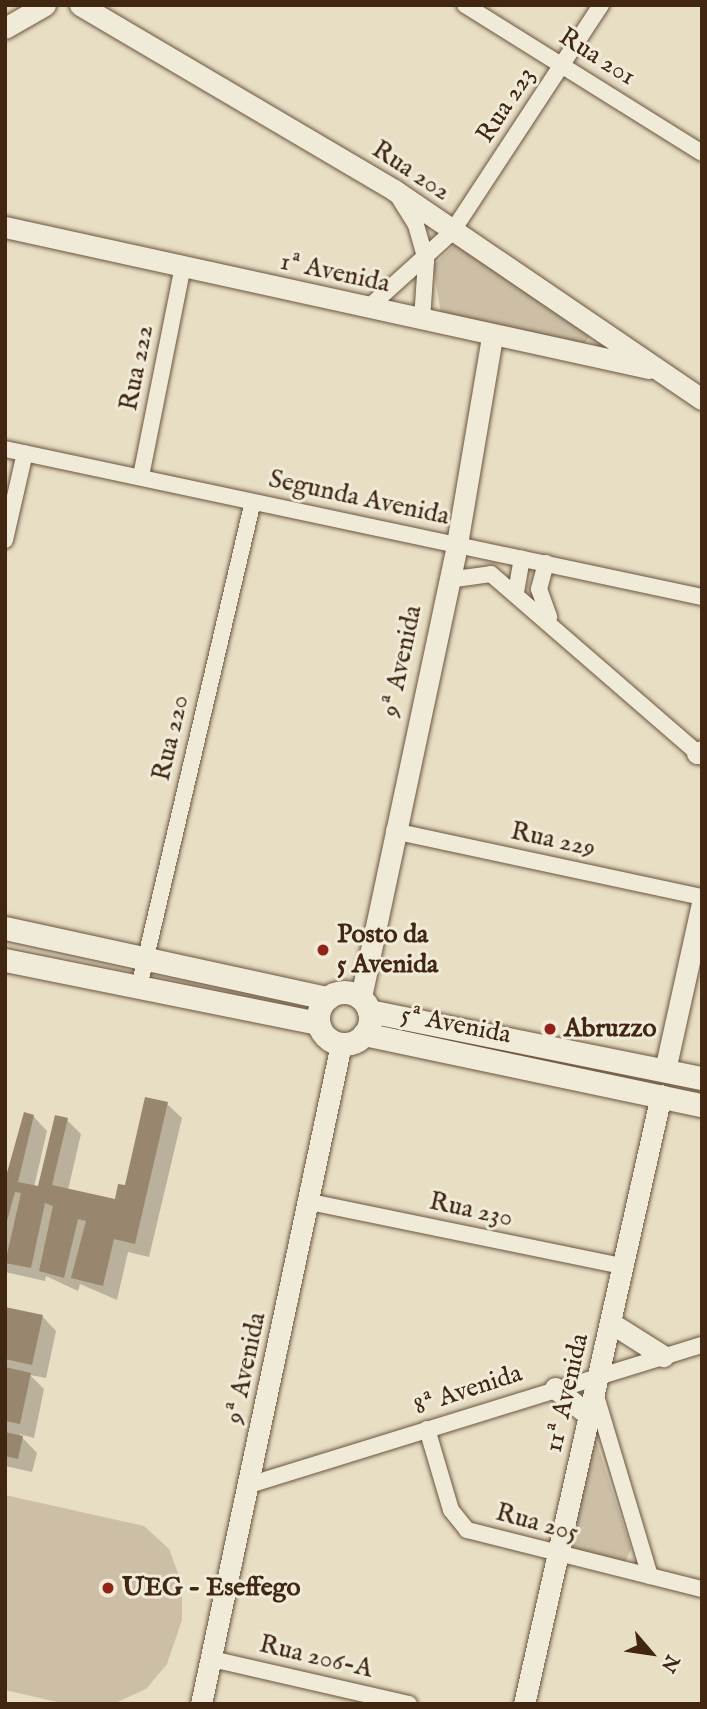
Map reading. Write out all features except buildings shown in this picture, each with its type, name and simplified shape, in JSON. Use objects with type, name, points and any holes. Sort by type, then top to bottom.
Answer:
[{"type":"main road","points":[[5,928],[327,998],[346,991],[365,1004],[364,1034],[341,1044],[326,1037],[318,1023],[5,960]]},
{"type":"main road","points":[[318,1023],[327,998]]},
{"type":"main road","name":"5ª Avenida","points":[[365,1004],[702,1079]]},
{"type":"main road","name":"5ª Avenida","points":[[364,1034],[661,1094],[702,1105]]},
{"type":"street","points":[[5,28],[46,5]]},
{"type":"street","name":"Rua 202","points":[[80,5],[394,190],[452,232],[702,399]]},
{"type":"street","name":"Rua 201","points":[[466,5],[702,153]]},
{"type":"street","name":"Rua 223","points":[[368,308],[426,261],[452,232],[601,5]]},
{"type":"street","points":[[394,190],[416,225],[426,261],[422,320]]},
{"type":"street","name":"1ª Avenida","points":[[5,227],[182,270],[368,308],[580,357],[654,369]]},
{"type":"street","name":"Rua 222","points":[[141,476],[182,270]]},
{"type":"street","points":[[580,357],[599,331]]},
{"type":"street","name":"9ª Avenida","points":[[365,1004],[394,831],[457,544],[492,336]]},
{"type":"street","name":"Segunda Avenida","points":[[5,449],[702,597]]},
{"type":"street","points":[[5,540],[25,453]]},
{"type":"street","name":"Rua 220","points":[[139,987],[253,502]]},
{"type":"street","points":[[516,592],[522,559]]},
{"type":"street","points":[[546,563],[539,589],[550,619]]},
{"type":"street","points":[[448,580],[491,574],[550,619],[700,753]]},
{"type":"street","name":"Rua 229","points":[[394,831],[702,897]]},
{"type":"street","points":[[665,1070],[702,903]]},
{"type":"street","name":"9ª Avenida","points":[[201,1704],[250,1485],[341,1044]]},
{"type":"street","name":"11ª Avenida","points":[[524,1704],[556,1554],[596,1396],[661,1094]]},
{"type":"street","name":"Rua 230","points":[[310,1202],[623,1266]]},
{"type":"street","points":[[611,1324],[663,1356]]},
{"type":"street","name":"8ª Avenida","points":[[250,1485],[600,1373],[702,1345]]},
{"type":"street","points":[[555,1388],[591,1417]]},
{"type":"street","points":[[596,1396],[650,1576]]},
{"type":"street","name":"Rua 205","points":[[427,1429],[451,1510],[467,1530],[702,1589]]},
{"type":"street","name":"Rua 206-A","points":[[212,1659],[409,1704]]},
{"type":"shaded area","points":[[458,242],[592,332],[581,350],[441,313],[433,266]]},
{"type":"shaded area","points":[[591,1425],[631,1549],[625,1562],[576,1550],[570,1541]]},
{"type":"shaded area","points":[[5,1495],[144,1526],[169,1549],[182,1584],[182,1620],[167,1664],[146,1689],[113,1704],[66,1704],[5,1690]]},
{"type":"place","name":"Posto da 5 Avenida","points":[[323,950]]},
{"type":"place","name":"Abruzzo","points":[[550,1029]]},
{"type":"place","name":"UEG - Eseffego","points":[[108,1588]]}]
